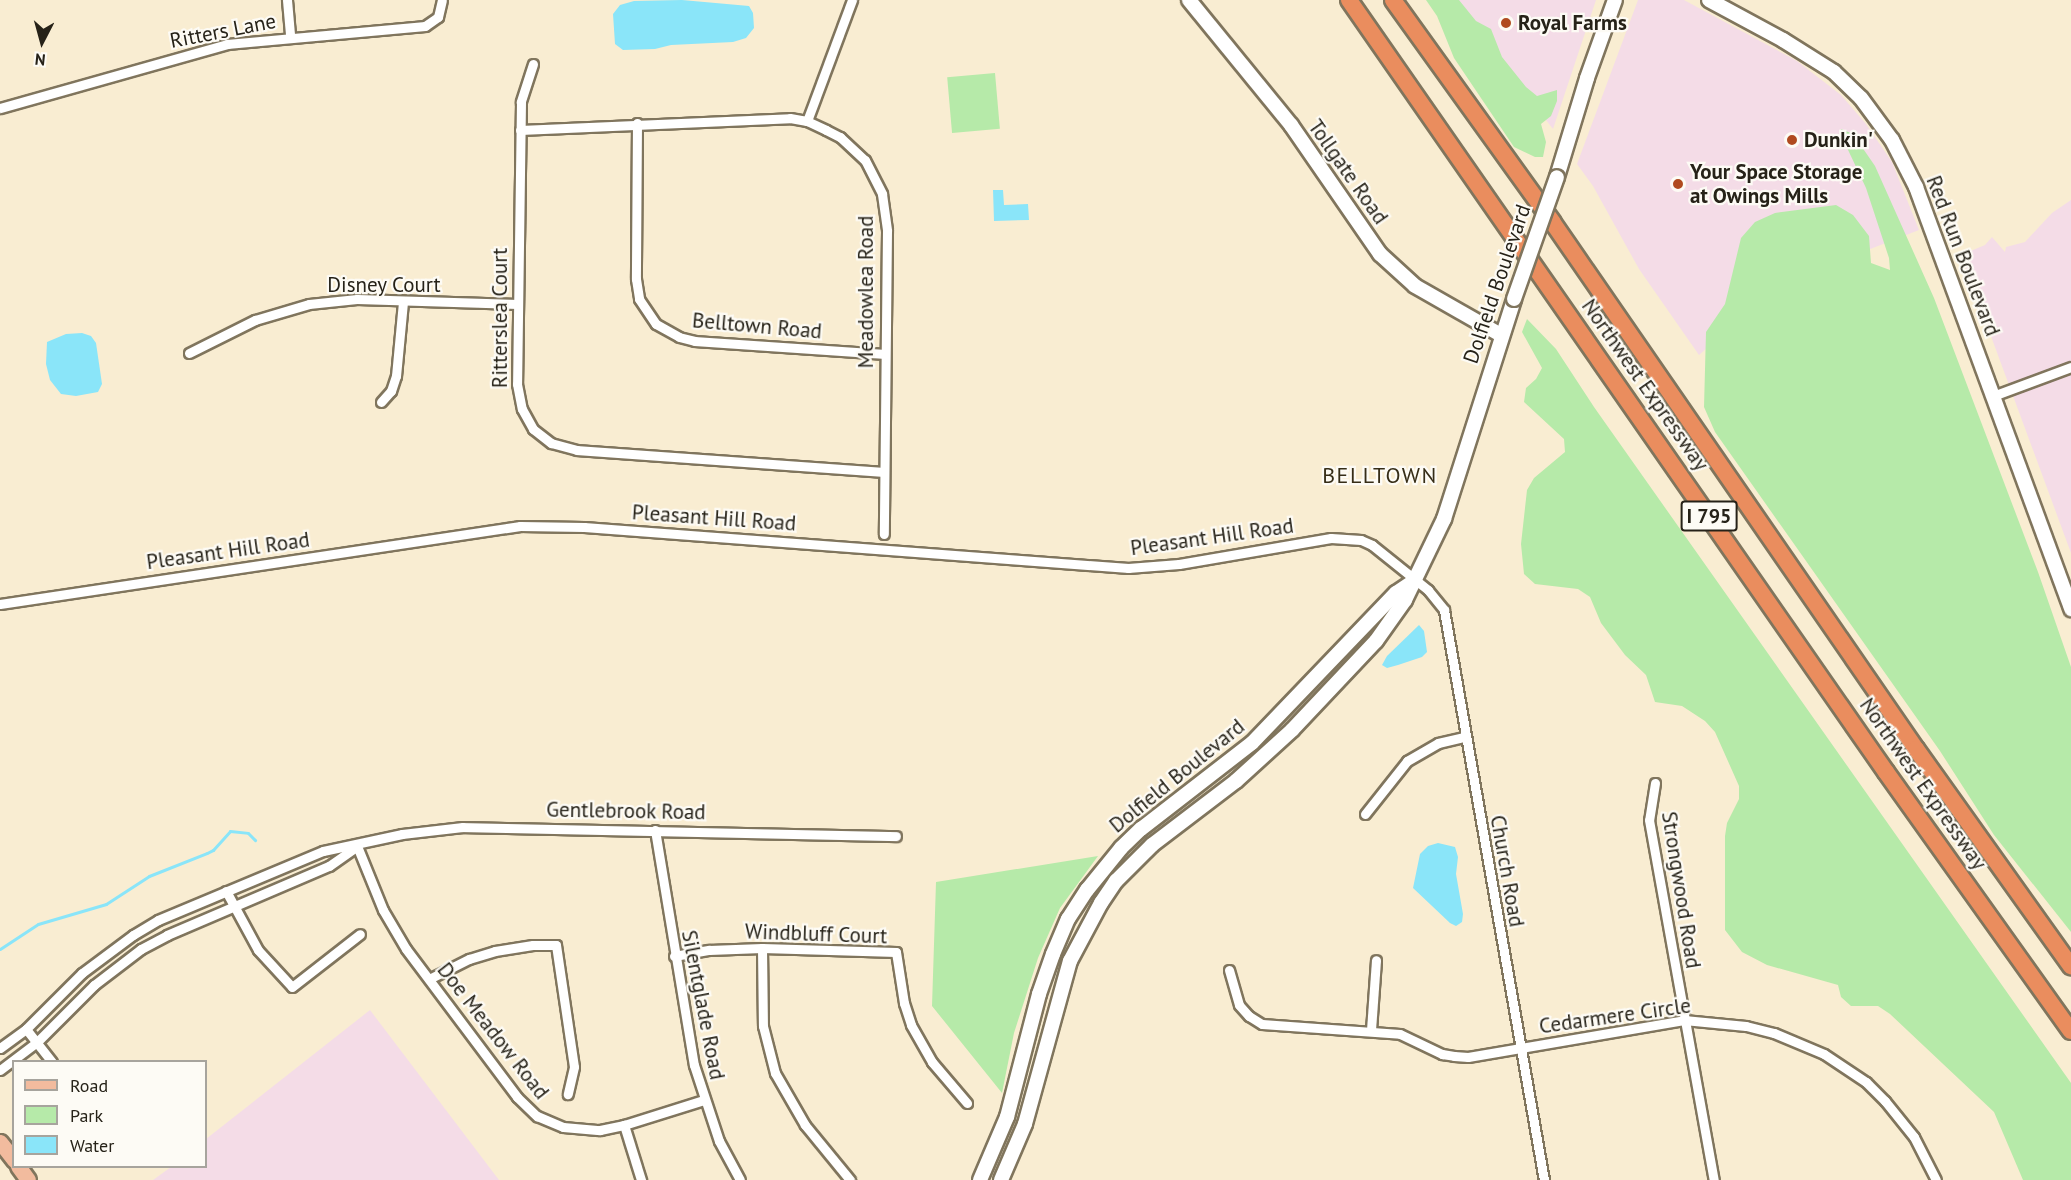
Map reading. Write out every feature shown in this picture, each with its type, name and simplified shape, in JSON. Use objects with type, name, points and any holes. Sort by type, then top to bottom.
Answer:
[{"type":"highway","name":"Northwest Expressway","points":[[1349,0],[1886,772],[2071,1031]]},
{"type":"highway","name":"Northwest Expressway","points":[[1393,0],[1553,223],[1916,749],[2071,966]]},
{"type":"main road","name":"Tollgate Road","points":[[1189,0],[1291,125],[1380,254],[1415,286],[1501,335]]},
{"type":"main road","name":"Dolfield Boulevard","points":[[1001,1180],[1025,1124],[1070,961],[1101,903],[1116,881],[1152,846],[1236,781],[1292,730],[1376,641],[1399,610],[1415,580],[1444,519],[1501,335],[1557,177],[1587,78],[1615,0]]},
{"type":"main road","name":"Red Run Boulevard","points":[[1709,0],[1818,61],[1849,85],[1874,114],[1892,140],[1916,187],[2071,609]]},
{"type":"main road","name":"Dolfield Boulevard","points":[[980,1180],[1008,1117],[1039,994],[1053,954],[1068,919],[1087,890],[1128,842],[1252,744],[1396,593],[1415,580]]},
{"type":"main road","points":[[0,1142],[12,1157]]},
{"type":"main road","points":[[19,1168],[28,1180]]},
{"type":"street","points":[[286,0],[290,36]]},
{"type":"street","name":"Ritters Lane","points":[[0,108],[218,47],[290,36],[425,26],[438,17],[442,0]]},
{"type":"street","points":[[807,121],[852,0]]},
{"type":"street","name":"Ritterslea Court","points":[[533,64],[521,102],[518,304],[518,397],[533,429],[551,443],[577,450],[883,472]]},
{"type":"street","name":"Meadowlea Road","points":[[520,130],[771,118],[807,121],[840,137],[865,160],[882,194],[887,231],[884,534]]},
{"type":"street","name":"Belltown Road","points":[[637,123],[636,279],[639,299],[656,324],[679,338],[695,341],[885,354]]},
{"type":"street","name":"Disney Court","points":[[189,354],[255,320],[309,304],[357,299],[518,304]]},
{"type":"street","points":[[381,402],[391,391],[396,376],[403,302]]},
{"type":"street","points":[[1993,396],[2071,367]]},
{"type":"street","name":"Pleasant Hill Road","points":[[0,604],[488,530],[546,525],[1128,568],[1179,564],[1314,540],[1347,538],[1372,545],[1415,580]]},
{"type":"street","name":"Church Road","points":[[1415,580],[1437,599],[1444,610],[1464,737],[1544,1180]]},
{"type":"street","points":[[1365,814],[1407,761],[1438,743],[1464,737]]},
{"type":"street","name":"Strongwood Road","points":[[1655,783],[1649,820],[1714,1180]]},
{"type":"street","name":"Gentlebrook Road","points":[[0,1048],[26,1029],[107,951],[158,920],[323,851],[357,846],[402,834],[463,826],[896,836]]},
{"type":"street","name":"Silentglade Road","points":[[655,830],[686,1031],[704,1100],[719,1141],[740,1180]]},
{"type":"street","name":"Gentlebrook Road","points":[[13,1060],[37,1042],[117,966],[168,934],[328,866],[357,846]]},
{"type":"street","name":"Doe Meadow Road","points":[[357,846],[383,910],[406,949],[517,1097],[532,1112],[551,1123],[578,1129],[600,1130],[624,1125],[704,1100]]},
{"type":"street","points":[[226,891],[258,950],[292,987],[360,934]]},
{"type":"street","points":[[429,979],[469,959],[495,951],[533,945],[556,945],[574,1067],[568,1094]]},
{"type":"street","points":[[762,948],[762,1016],[775,1073],[805,1125],[850,1180]]},
{"type":"street","name":"Windbluff Court","points":[[674,956],[709,950],[762,948],[896,952],[904,1003],[911,1025],[932,1062],[967,1103]]},
{"type":"street","points":[[1371,1030],[1376,960]]},
{"type":"street","name":"Cedarmere Circle","points":[[1229,970],[1239,1005],[1249,1016],[1262,1024],[1371,1030],[1400,1034],[1454,1056],[1468,1057],[1684,1020],[1746,1026],[1774,1033],[1801,1043],[1844,1066],[1866,1082],[1900,1118],[1928,1160],[1936,1180]]},
{"type":"street","points":[[26,1029],[50,1060]]},
{"type":"street","name":"Gentlebrook Road","points":[[0,1070],[12,1061]]},
{"type":"street","points":[[624,1125],[641,1180]]},
{"type":"shaded area","points":[[1457,0],[1596,0],[1553,129],[1481,36]]},
{"type":"shaded area","points":[[1638,0],[1684,0],[1797,61],[1841,95],[1866,124],[1892,162],[1919,230],[1778,285],[1699,355],[1639,269],[1593,186],[1577,164]]},
{"type":"shaded area","points":[[2071,200],[2071,553],[1961,255],[1985,245],[1992,237],[2005,252],[2006,247],[2025,242],[2052,213]]},
{"type":"shaded area","points":[[370,1010],[499,1180],[153,1180],[170,1168],[207,1168],[207,1138]]},
{"type":"green space","points":[[1426,0],[1459,0],[1476,21],[1491,29],[1502,57],[1526,87],[1537,96],[1557,90],[1557,101],[1551,116],[1541,124],[1546,142],[1543,157],[1535,157],[1514,147],[1454,58],[1437,16]]},
{"type":"green space","points":[[995,73],[1000,129],[952,133],[947,77]]},
{"type":"green space","points":[[1841,129],[1853,134],[1875,166],[1934,298],[2038,572],[2071,667],[2071,932],[1994,835],[1940,751],[1715,432],[1704,407],[1706,332],[1725,304],[1741,238],[1755,222],[1775,213],[1836,205],[1853,215],[1869,236],[1871,263],[1890,270],[1889,258],[1866,188],[1841,135]]},
{"type":"green space","points":[[1527,319],[1556,349],[1594,407],[2071,1083],[2071,1180],[2023,1180],[1994,1112],[1890,1014],[1878,1006],[1851,1006],[1841,997],[1838,985],[1767,965],[1742,952],[1725,930],[1725,836],[1727,823],[1739,799],[1739,786],[1715,732],[1705,721],[1682,706],[1655,702],[1646,675],[1625,655],[1601,623],[1590,597],[1578,589],[1535,584],[1524,574],[1521,544],[1527,490],[1534,478],[1565,452],[1564,439],[1524,402],[1526,388],[1536,379],[1542,368],[1522,332]]},
{"type":"green space","points":[[1098,856],[1060,908],[1038,958],[1014,1033],[1002,1093],[932,1006],[936,882]]},
{"type":"water","points":[[682,0],[749,6],[753,13],[754,28],[746,38],[733,42],[623,50],[615,44],[613,14],[620,5],[634,1]]},
{"type":"water","points":[[993,190],[1003,190],[1004,205],[1028,204],[1029,220],[994,221]]},
{"type":"water","points":[[82,333],[91,336],[96,343],[102,384],[98,392],[76,396],[61,394],[50,380],[46,364],[47,342],[66,334]]},
{"type":"water","points":[[1419,625],[1424,631],[1427,652],[1422,657],[1398,665],[1387,668],[1382,665],[1387,656]]},
{"type":"water","points":[[1438,843],[1455,847],[1458,857],[1456,874],[1463,914],[1462,922],[1456,926],[1413,888],[1420,854],[1428,846]]},
{"type":"waterway","points":[[0,949],[38,924],[106,904],[149,876],[213,850],[230,831],[248,833],[255,840]]},
{"type":"place","name":"Royal Farms","points":[[1506,23]]},
{"type":"place","name":"Dunkin'","points":[[1792,140]]},
{"type":"place","name":"Your Space Storage at Owings Mills","points":[[1678,184]]},
{"type":"district","name":"BELLTOWN","points":[[1380,476]]}]
